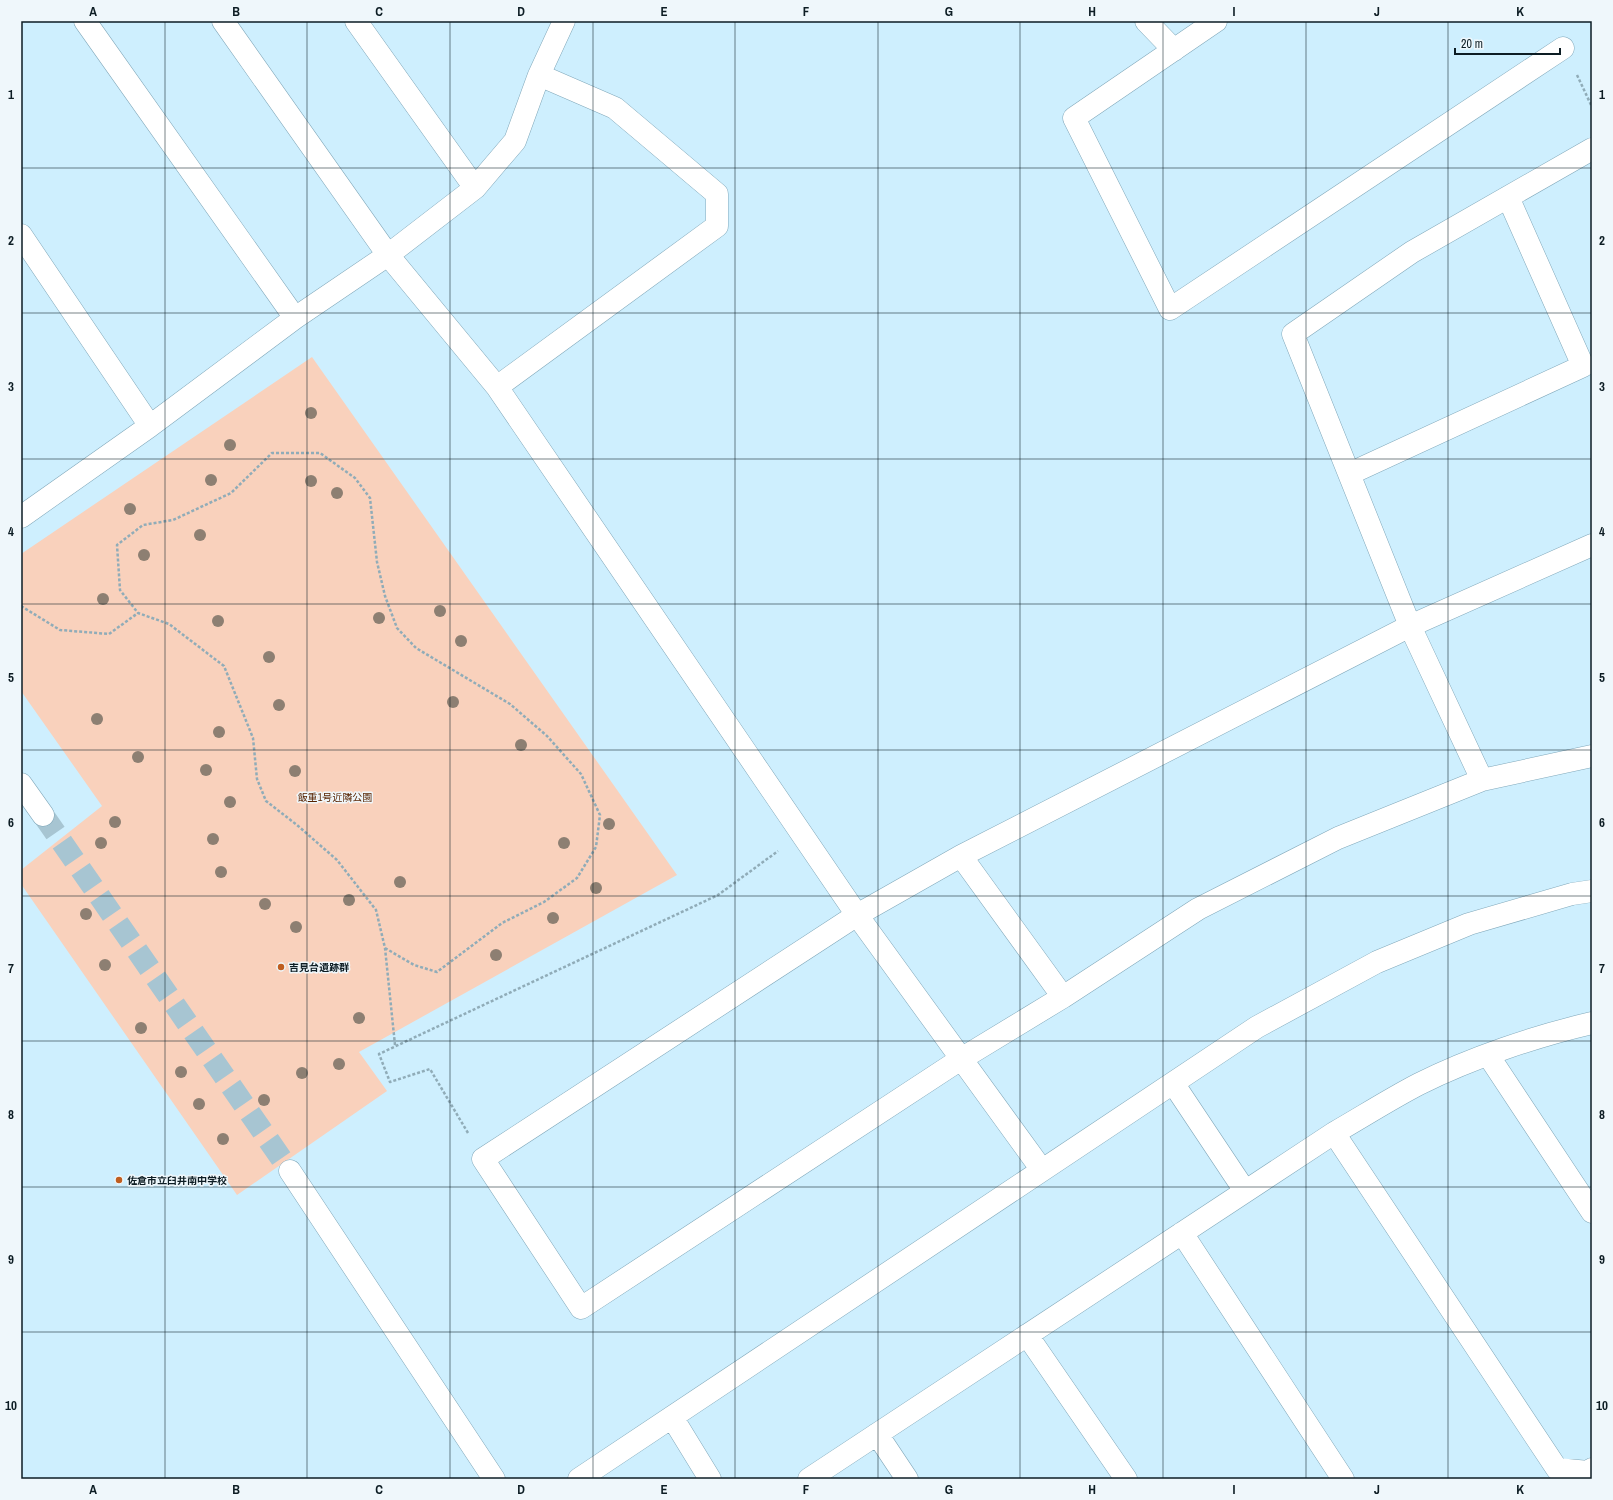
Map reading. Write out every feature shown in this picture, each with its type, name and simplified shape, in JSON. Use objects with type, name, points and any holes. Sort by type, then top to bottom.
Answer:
[{"type":"street","points":[[85,21],[295,318]]},
{"type":"street","points":[[223,21],[388,254],[497,387],[802,832],[857,915],[1042,1170]]},
{"type":"street","points":[[356,21],[475,188]]},
{"type":"street","points":[[21,517],[150,426],[295,318],[388,254],[475,188],[515,140],[539,76],[564,21]]},
{"type":"street","points":[[1146,21],[1174,50]]},
{"type":"street","points":[[1216,21],[1074,118],[1170,309],[1563,48]]},
{"type":"street","points":[[497,387],[717,226],[717,194],[615,108],[539,76]]},
{"type":"street","points":[[1482,780],[1410,626],[1293,334],[1412,252],[1592,149]]},
{"type":"street","points":[[1349,474],[1583,366],[1508,197]]},
{"type":"street","points":[[21,235],[150,426]]},
{"type":"street","points":[[1592,545],[1410,626],[961,856],[857,915],[483,1159],[581,1308],[961,1059],[1063,998],[1198,909],[1338,838],[1482,780],[1592,756]]},
{"type":"street","points":[[21,784],[43,815]]},
{"type":"street","points":[[961,856],[1063,998]]},
{"type":"street","points":[[579,1479],[1257,1027],[1377,962],[1469,924],[1572,894],[1592,891]]},
{"type":"street","points":[[809,1479],[1334,1133],[1419,1084],[1488,1055],[1571,1028],[1592,1023]]},
{"type":"street","points":[[1488,1055],[1592,1212]]},
{"type":"street","points":[[1173,1083],[1245,1191]]},
{"type":"street","points":[[1334,1133],[1556,1469],[1588,1472],[1592,1469]]},
{"type":"street","points":[[290,1171],[494,1479]]},
{"type":"street","points":[[1182,1233],[1343,1479]]},
{"type":"street","points":[[1027,1335],[1126,1479]]},
{"type":"street","points":[[672,1417],[710,1479]]},
{"type":"street","points":[[877,1434],[907,1479]]},
{"type":"path","points":[[385,948],[414,965],[437,972],[502,923],[544,902],[577,878],[596,848],[600,815],[581,774],[547,736],[510,704],[416,648],[397,628],[385,596],[377,562],[370,498],[355,478],[320,453],[272,453],[231,493],[173,520],[143,525],[117,545],[120,590],[138,613],[169,624],[224,666],[253,738],[256,779],[266,801],[337,860],[376,910],[385,948],[395,1045]]},
{"type":"path","points":[[21,606],[60,630],[109,634],[138,613]]},
{"type":"path","points":[[483,1159],[430,1069],[390,1082],[379,1054],[395,1045],[718,895],[802,832]]},
{"type":"green space","name":"飯重1号近隣公園","points":[[312,357],[677,875],[359,1052],[387,1091],[237,1195],[21,884],[21,870],[102,806],[21,691],[21,554]]},
{"type":"tunnel","points":[[43,815],[290,1171]]},
{"type":"place","name":"吉見台遺跡群","points":[[281,967]]},
{"type":"place","name":"佐倉市立臼井南中学校","points":[[119,1180]]}]
